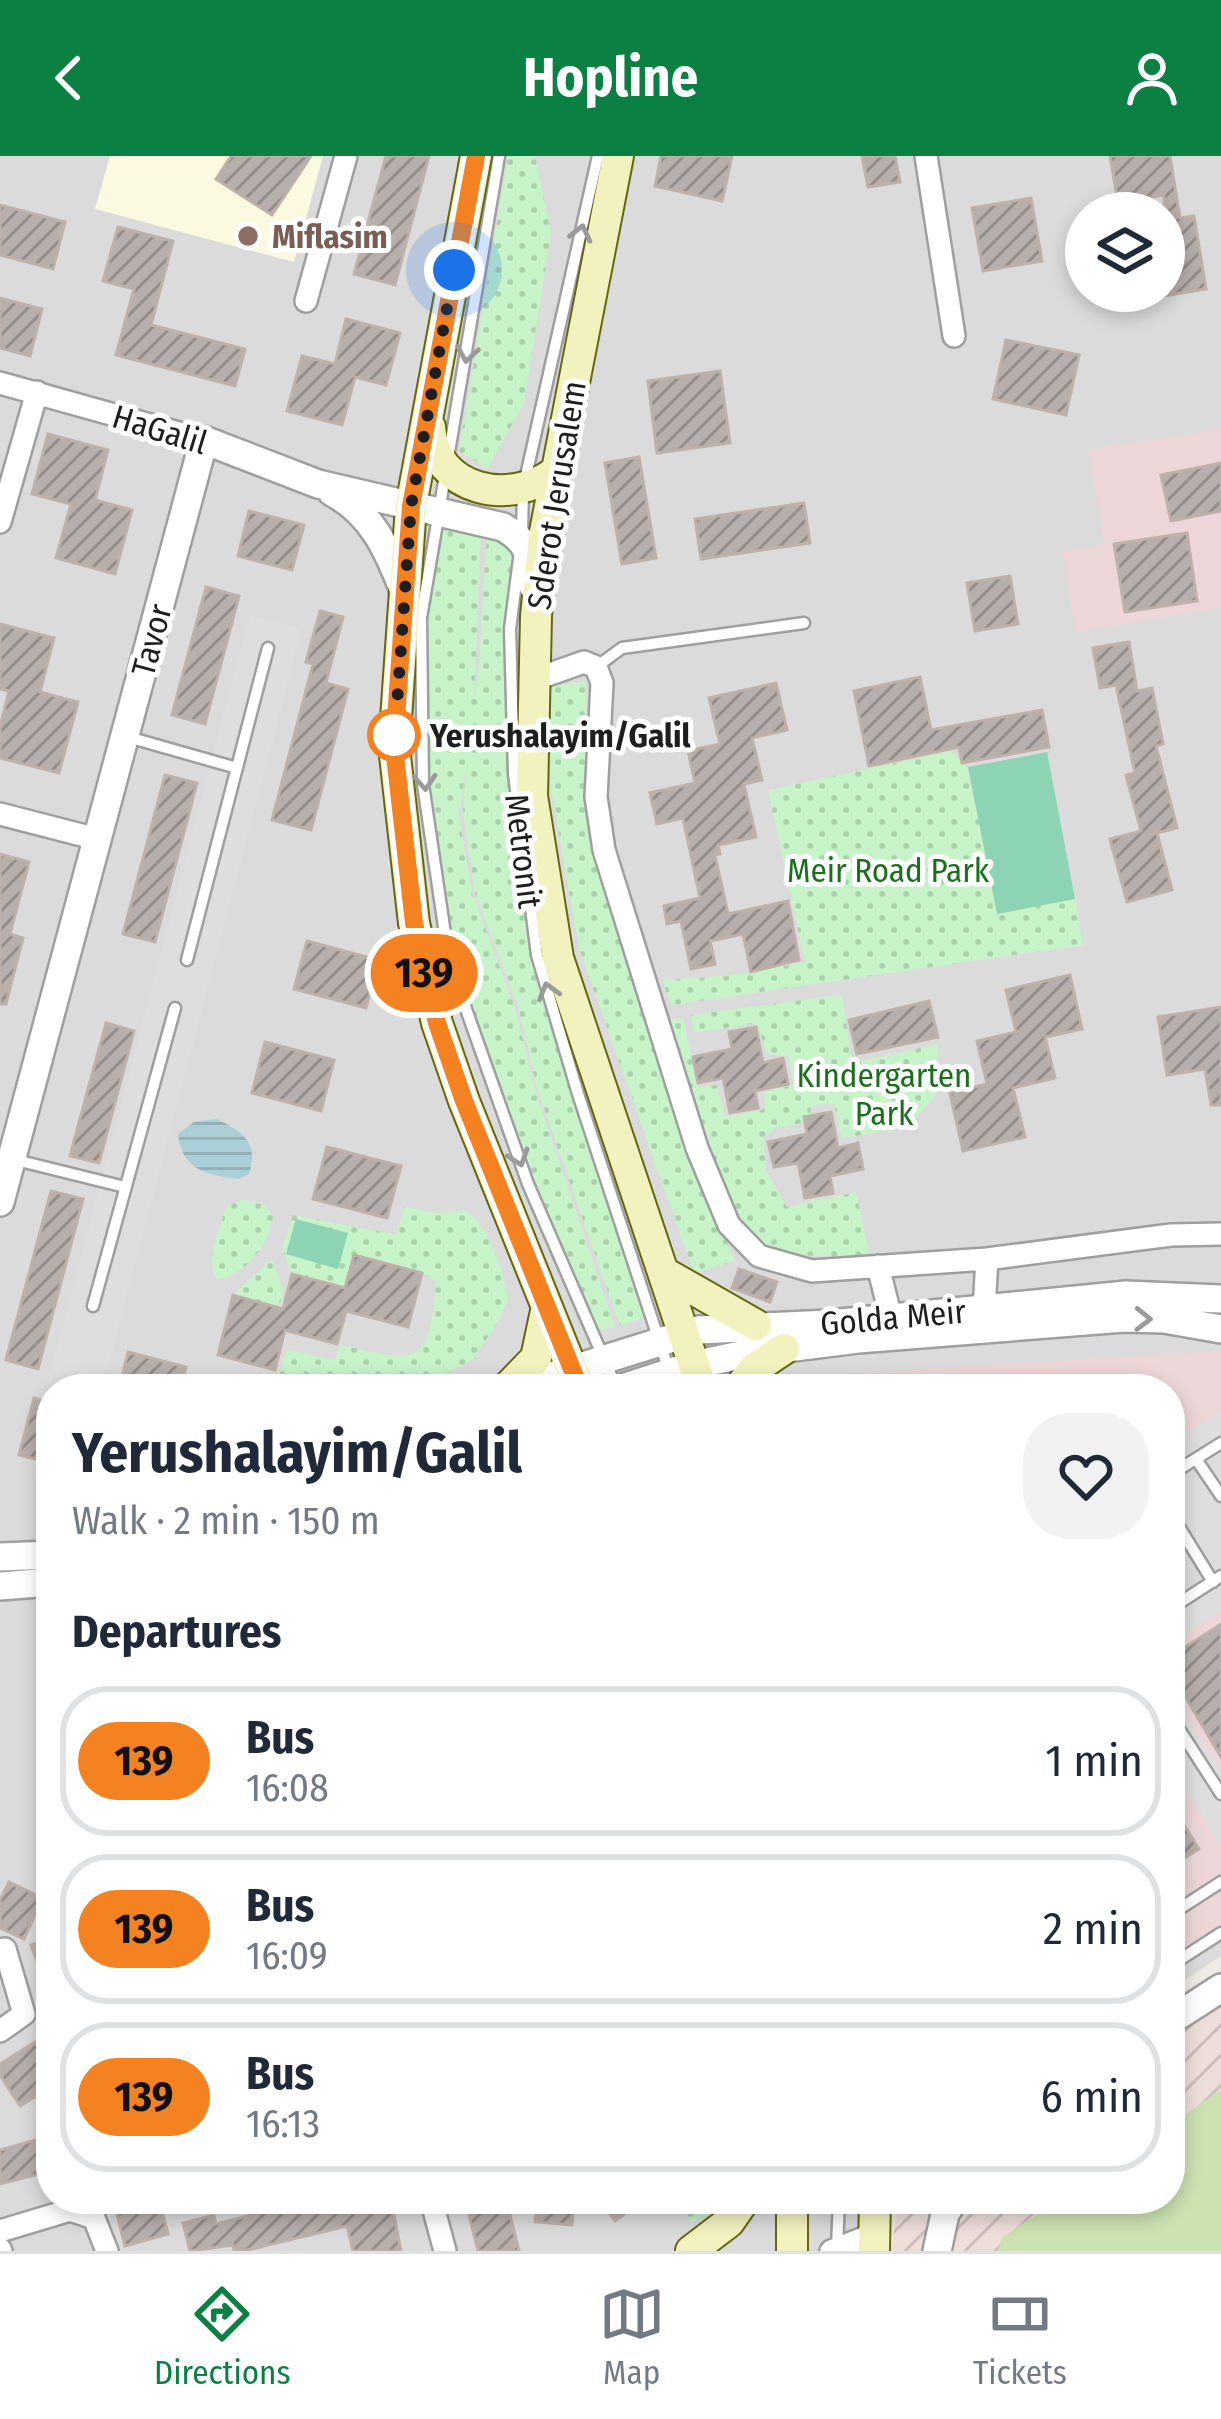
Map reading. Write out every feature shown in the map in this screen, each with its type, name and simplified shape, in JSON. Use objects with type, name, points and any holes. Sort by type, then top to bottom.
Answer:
[{"type":"main road","points":[[476,156],[429,409],[424,510],[404,591],[394,747],[414,923],[437,1023],[573,1374]]},
{"type":"main road","name":"Sderot Jerusalem","points":[[618,156],[556,470],[536,616],[532,796],[558,958],[663,1271],[672,1338],[683,1374]]},
{"type":"main road","points":[[429,409],[431,437],[448,470],[481,489],[523,489],[541,484],[556,470]]},
{"type":"main road","points":[[663,1271],[756,1325]]},
{"type":"main road","points":[[524,1374],[536,1358],[546,1305]]},
{"type":"main road","points":[[750,1374],[784,1348]]},
{"type":"main road","points":[[692,2251],[735,2214]]},
{"type":"main road","points":[[792,2214],[792,2251]]},
{"type":"street","points":[[306,301],[346,156]]},
{"type":"street","points":[[926,156],[954,336]]},
{"type":"street","name":"HaGalil","points":[[0,383],[204,440],[318,484],[503,527],[522,538]]},
{"type":"street","points":[[0,522],[37,392]]},
{"type":"street","name":"Tavor","points":[[0,1202],[204,440]]},
{"type":"street","name":"HaGalil","points":[[318,484],[347,500],[380,535],[404,591]]},
{"type":"street","points":[[522,538],[529,553],[536,616]]},
{"type":"street","points":[[536,679],[584,662],[596,667],[602,683],[596,797],[604,850],[670,1070],[729,1225],[759,1256],[812,1271],[987,1259],[1171,1235],[1221,1234]]},
{"type":"street","points":[[0,814],[98,839]]},
{"type":"street","points":[[984,1310],[987,1259]]},
{"type":"street","points":[[878,1266],[891,1318]]},
{"type":"street","name":"Golda Meir","points":[[582,1374],[602,1360],[672,1338],[756,1325],[891,1318],[1126,1295],[1221,1299]]},
{"type":"street","name":"Golda Meir","points":[[701,1374],[784,1348],[1124,1318],[1221,1329]]},
{"type":"street","points":[[0,1557],[36,1556]]},
{"type":"street","points":[[0,1586],[36,1583]]},
{"type":"street","points":[[0,1950],[5,1949],[24,2014],[0,2031]]},
{"type":"street","points":[[1185,2011],[1221,1988]]},
{"type":"street","points":[[0,2230],[56,2214]]},
{"type":"street","points":[[82,2214],[94,2218],[107,2251]]},
{"type":"street","points":[[434,2214],[445,2251]]},
{"type":"street","points":[[938,2251],[945,2214]]},
{"type":"street","points":[[835,2251],[875,2242]]},
{"type":"lane","points":[[500,156],[448,470],[424,510],[423,784],[449,961],[528,1184],[610,1374]]},
{"type":"lane","name":"Metronit","points":[[598,156],[523,489],[510,629],[514,774],[537,955],[578,1094],[672,1338]]},
{"type":"lane","points":[[596,667],[622,648],[804,623]]},
{"type":"lane","points":[[188,960],[268,648]]},
{"type":"lane","points":[[125,736],[237,768]]},
{"type":"lane","points":[[92,1306],[175,1008]]},
{"type":"lane","points":[[7,1166],[125,1187]]},
{"type":"lane","points":[[1185,1466],[1221,1443]]},
{"type":"lane","points":[[1196,1459],[1221,1496]]},
{"type":"lane","points":[[1185,1533],[1217,1579],[1185,1599]]},
{"type":"lane","points":[[1185,1738],[1221,1794]]},
{"type":"lane","points":[[1185,1905],[1221,1882]]},
{"type":"lane","points":[[1185,1956],[1221,1933]]},
{"type":"lane","points":[[835,2251],[838,2214]]},
{"type":"shaded area","points":[[0,156],[1221,156],[1221,1956],[1185,1980],[1185,1374],[36,1374],[36,2214],[878,2214],[869,2251],[0,2251]]},
{"type":"shaded area","name":"Miflasim","points":[[110,156],[323,156],[294,262],[95,209]]},
{"type":"shaded area","points":[[1221,429],[1221,608],[1075,632],[1063,551],[1105,545],[1088,450]]},
{"type":"shaded area","points":[[250,615],[302,628],[106,1374],[50,1374]]},
{"type":"shaded area","points":[[1221,1351],[1221,1940],[1185,1963],[1185,1374],[844,1374]]},
{"type":"shaded area","points":[[1221,1412],[1221,1611],[1185,1634],[1185,1434]]},
{"type":"shaded area","points":[[1185,1713],[1221,1772],[1221,1847],[1185,1789]]},
{"type":"shaded area","points":[[1221,1970],[1221,2251],[891,2251],[897,2214],[1185,2214],[1185,1993]]},
{"type":"green space","points":[[508,156],[535,156],[551,233],[524,403],[488,468],[459,452]]},
{"type":"green space","points":[[442,522],[481,529],[474,699],[487,531],[516,546],[514,774],[537,955],[653,1314],[620,1326],[537,1088],[518,1006],[475,893],[463,811],[465,774],[459,815],[472,893],[515,1008],[535,1090],[615,1327],[590,1332],[526,1178],[449,961],[423,784],[421,621]]},
{"type":"green space","points":[[585,681],[589,783],[715,1214],[735,1261],[694,1273],[579,948],[551,789],[548,687]]},
{"type":"green space","name":"Meir Road Park","points":[[951,751],[967,767],[999,912],[1075,899],[1083,945],[671,1005],[662,980],[727,976],[805,962],[768,790]]},
{"type":"green space","points":[[1047,752],[1075,899],[997,914],[968,767]]},
{"type":"green space","name":"Kindergarten Park","points":[[842,995],[852,1063],[938,1044],[937,1094],[908,1127],[842,1138],[834,1104],[810,1106],[812,1121],[776,1128],[763,1137],[766,1171],[787,1207],[856,1192],[870,1257],[785,1253],[757,1237],[722,1183],[664,1021],[683,1018],[698,1088],[717,1085],[725,1117],[765,1109],[764,1092],[793,1085],[789,1056],[767,1054],[757,1023],[694,1033],[691,1015]]},
{"type":"green space","points":[[243,1200],[267,1208],[273,1216],[271,1227],[246,1265],[217,1280],[212,1263],[217,1233],[227,1206]]},
{"type":"green space","points":[[404,1207],[434,1213],[467,1211],[489,1240],[508,1300],[473,1359],[446,1374],[280,1374],[287,1350],[335,1360],[341,1345],[387,1355],[415,1352],[429,1330],[436,1281],[355,1255],[345,1288],[292,1274],[282,1248],[293,1215],[397,1235]]},
{"type":"green space","points":[[296,1219],[348,1233],[338,1269],[286,1254]]},
{"type":"green space","points":[[272,1259],[283,1290],[279,1308],[233,1295]]},
{"type":"green space","points":[[1221,2090],[1221,2251],[998,2251],[1002,2238],[1038,2214],[1185,2214],[1185,2115]]},
{"type":"green space","points":[[687,2214],[712,2214],[691,2223]]},
{"type":"water","points":[[217,1119],[250,1146],[249,1174],[239,1179],[198,1168],[180,1146],[178,1134],[194,1122]]},
{"type":"building","points":[[231,156],[311,156],[272,215],[216,179]]},
{"type":"building","points":[[386,156],[429,156],[395,285],[354,274]]},
{"type":"building","points":[[661,156],[732,156],[722,201],[655,186]]},
{"type":"building","points":[[862,156],[895,156],[900,182],[868,187]]},
{"type":"building","points":[[1110,156],[1170,156],[1176,192],[1116,192]]},
{"type":"building","points":[[1031,198],[1042,261],[983,271],[972,208]]},
{"type":"building","points":[[0,205],[65,222],[53,269],[0,255]]},
{"type":"building","points":[[1194,216],[1206,289],[1185,292],[1185,217]]},
{"type":"building","points":[[118,227],[173,241],[151,325],[245,349],[235,386],[116,355],[134,289],[103,281]]},
{"type":"building","points":[[0,298],[42,309],[30,356],[0,348]]},
{"type":"building","points":[[346,319],[400,333],[386,385],[355,377],[342,425],[287,411],[302,356],[335,364]]},
{"type":"building","points":[[1006,340],[1079,355],[1066,415],[993,399]]},
{"type":"building","points":[[720,371],[730,443],[657,453],[648,381]]},
{"type":"building","points":[[48,434],[108,450],[95,500],[132,510],[115,574],[56,558],[71,504],[32,494]]},
{"type":"building","points":[[639,457],[656,558],[622,564],[605,463]]},
{"type":"building","points":[[1221,463],[1221,511],[1171,521],[1161,475]]},
{"type":"building","points":[[804,503],[810,543],[701,559],[695,519]]},
{"type":"building","points":[[249,511],[304,525],[292,570],[238,556]]},
{"type":"building","points":[[1187,533],[1197,601],[1125,612],[1114,544]]},
{"type":"building","points":[[1010,576],[1018,624],[975,631],[967,583]]},
{"type":"building","points":[[206,587],[239,596],[205,724],[172,715]]},
{"type":"building","points":[[320,611],[343,617],[326,683],[348,689],[311,830],[272,820],[313,664],[306,662]]},
{"type":"building","points":[[0,624],[54,638],[40,692],[78,702],[59,773],[0,758],[0,727],[9,691],[0,689]]},
{"type":"building","points":[[1129,642],[1137,691],[1152,688],[1163,744],[1156,746],[1177,828],[1157,833],[1172,890],[1127,902],[1110,839],[1141,831],[1126,775],[1135,773],[1116,685],[1100,688],[1093,648]]},
{"type":"building","points":[[920,677],[931,730],[1042,710],[1049,747],[962,763],[959,747],[869,766],[854,691]]},
{"type":"building","points":[[776,683],[787,730],[752,738],[762,780],[744,784],[756,837],[718,845],[720,854],[715,855],[728,914],[788,901],[799,960],[751,972],[743,934],[710,941],[715,964],[691,969],[681,921],[667,924],[664,906],[700,898],[683,818],[657,824],[650,793],[695,783],[688,751],[720,744],[709,698]]},
{"type":"building","points":[[165,775],[197,783],[155,942],[123,934]]},
{"type":"building","points":[[0,854],[29,862],[10,934],[23,938],[6,1004],[0,1004]]},
{"type":"building","points":[[307,941],[378,960],[366,1008],[294,989]]},
{"type":"building","points":[[1070,975],[1082,1029],[1045,1037],[1055,1078],[1013,1088],[1025,1137],[963,1151],[950,1093],[987,1084],[977,1041],[1016,1032],[1006,990]]},
{"type":"building","points":[[929,1001],[938,1037],[857,1054],[849,1020]]},
{"type":"building","points":[[1221,1007],[1221,1105],[1211,1105],[1205,1069],[1167,1075],[1158,1017]]},
{"type":"building","points":[[106,1023],[134,1031],[99,1163],[70,1156]]},
{"type":"building","points":[[756,1027],[763,1063],[783,1058],[788,1084],[755,1091],[758,1108],[730,1113],[723,1078],[698,1083],[693,1057],[732,1049],[729,1032]]},
{"type":"building","points":[[265,1042],[334,1060],[321,1111],[252,1093]]},
{"type":"building","points":[[831,1112],[838,1148],[858,1143],[863,1169],[830,1176],[833,1193],[805,1198],[798,1163],[774,1167],[768,1142],[807,1134],[804,1117]]},
{"type":"building","points":[[327,1147],[401,1166],[387,1218],[313,1199]]},
{"type":"building","points":[[51,1191],[83,1199],[38,1369],[6,1360]]},
{"type":"building","points":[[354,1255],[422,1273],[408,1327],[346,1311],[337,1344],[285,1330],[275,1370],[218,1355],[233,1295],[283,1309],[292,1274],[345,1288]]},
{"type":"building","points":[[739,1269],[777,1282],[770,1302],[732,1288]]},
{"type":"building","points":[[128,1352],[186,1367],[184,1374],[123,1374]]},
{"type":"building","points":[[34,1398],[36,1459],[19,1455]]},
{"type":"building","points":[[1221,1624],[1221,1757],[1185,1696],[1185,1647]]},
{"type":"building","points":[[1185,1827],[1199,1849],[1185,1858]]},
{"type":"building","points":[[9,1882],[36,1895],[36,1913],[24,1939],[0,1928],[0,1900]]},
{"type":"building","points":[[35,2042],[36,2096],[20,2106],[0,2075],[0,2064]]},
{"type":"building","points":[[36,2140],[36,2175],[0,2184],[0,2150]]},
{"type":"building","points":[[117,2214],[163,2214],[168,2234],[125,2246]]},
{"type":"building","points":[[255,2214],[394,2214],[401,2251],[353,2251],[347,2226],[243,2251],[234,2251],[233,2245],[190,2251],[183,2223],[214,2215],[216,2224]]},
{"type":"building","points":[[469,2214],[510,2214],[519,2251],[478,2251]]},
{"type":"building","points":[[536,2214],[573,2214],[572,2225],[535,2222]]},
{"type":"bus line","name":"139","points":[[476,156],[411,506],[394,747],[414,923],[437,1023],[574,1374]]},
{"type":"place","name":"Miflasim","points":[[248,236]]},
{"type":"place","name":"Yerushalayim/Galil","points":[[394,735]]},
{"type":"route","points":[[394,735],[394,747],[411,506],[454,270]]}]
